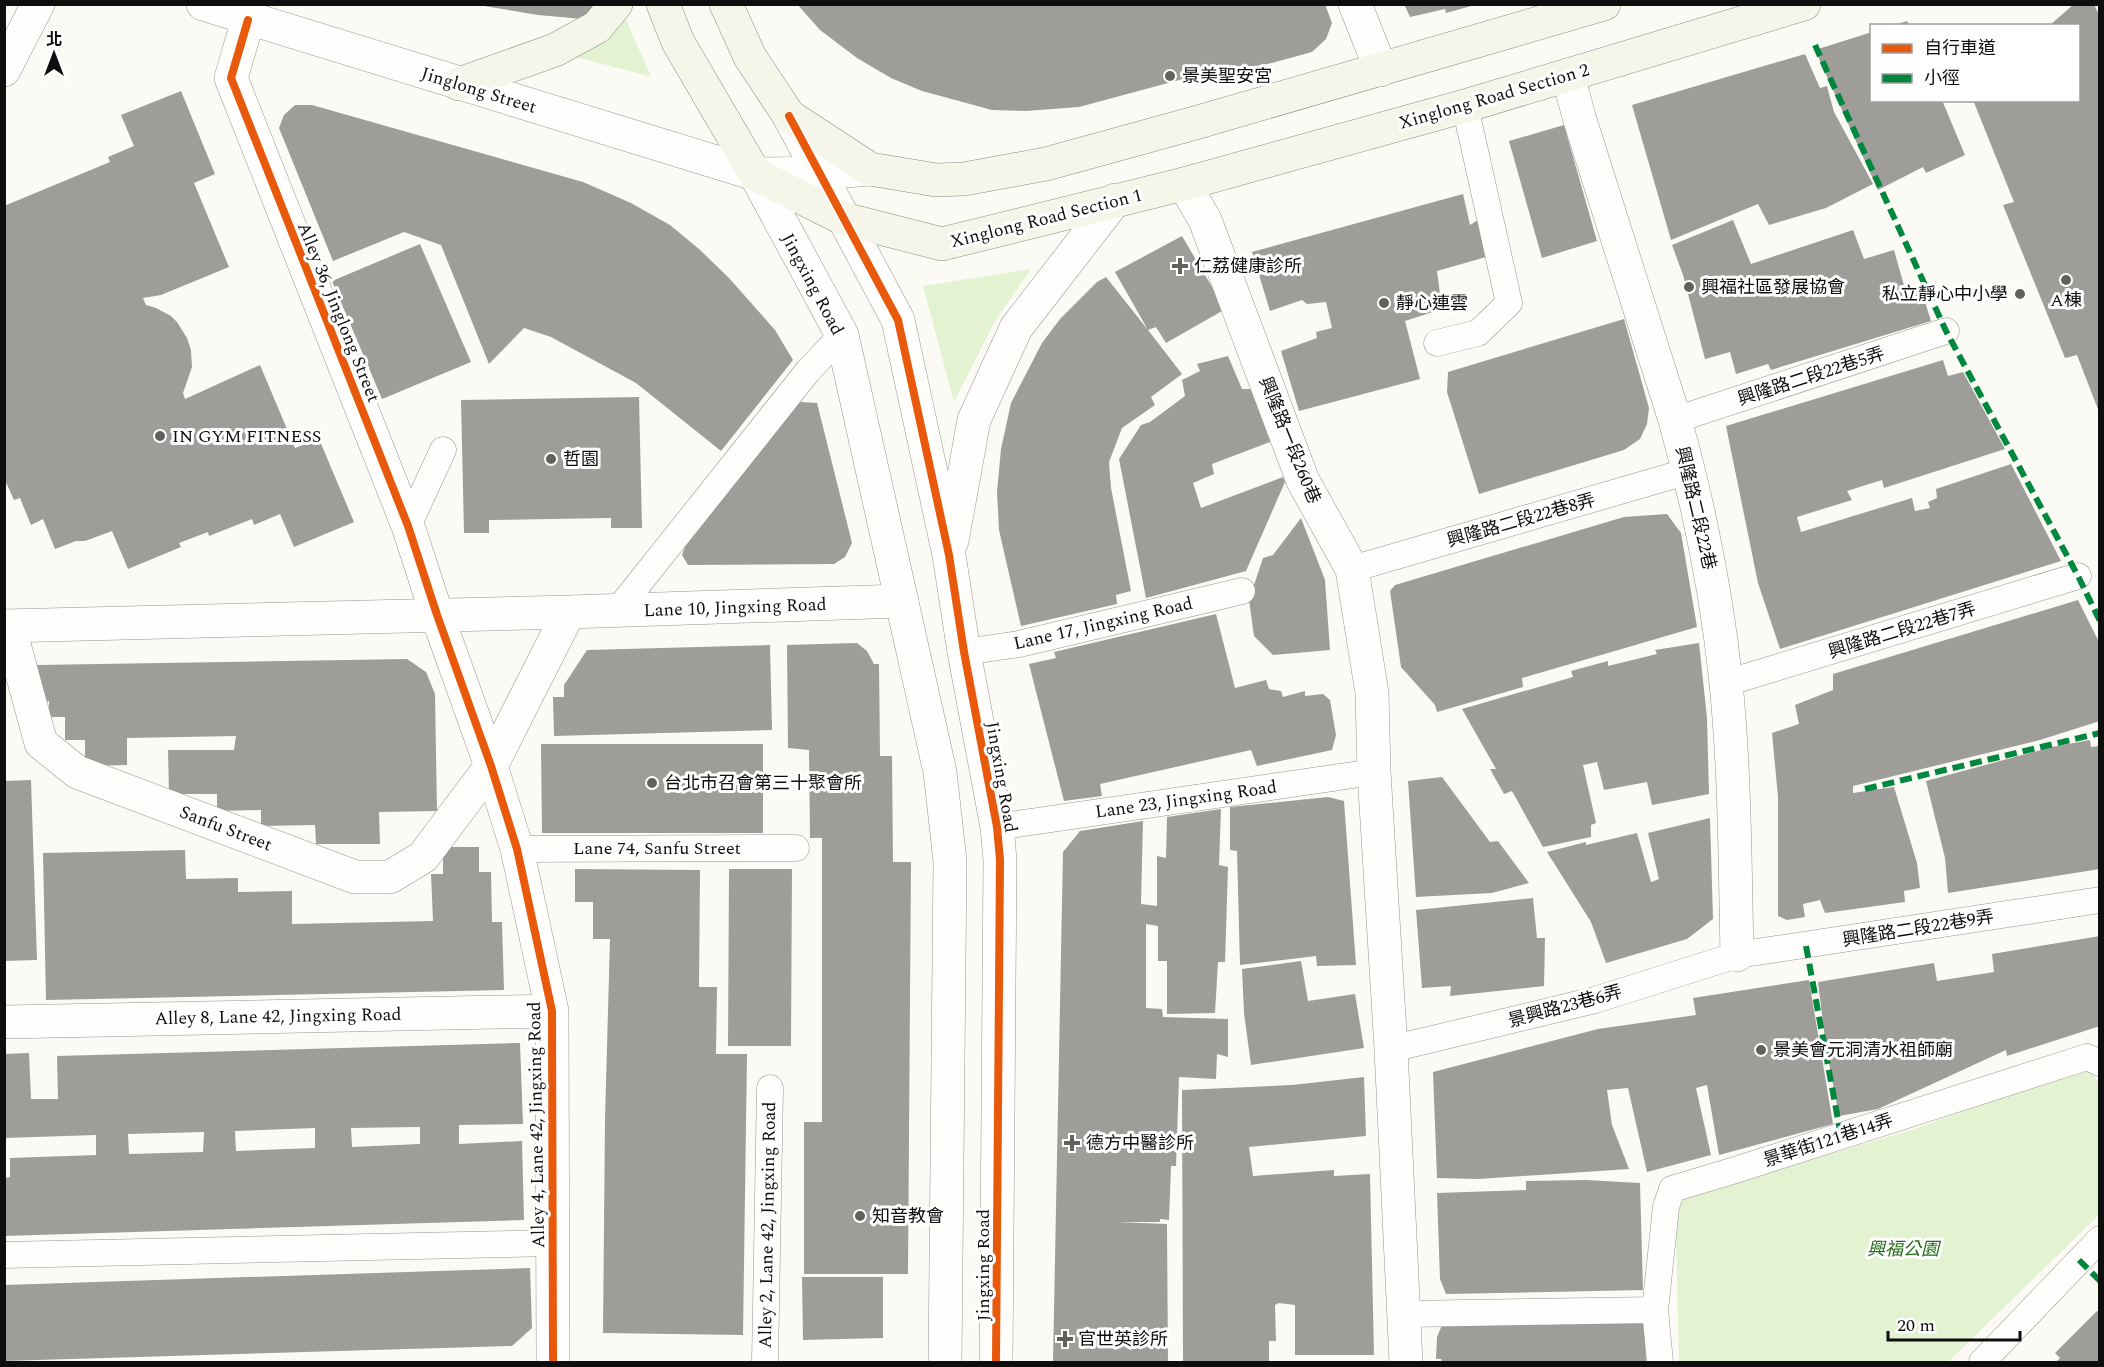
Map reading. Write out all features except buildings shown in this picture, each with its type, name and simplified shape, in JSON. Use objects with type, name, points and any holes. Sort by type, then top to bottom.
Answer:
[{"type":"main road","points":[[459,84],[555,50],[597,27],[616,4]]},
{"type":"main road","points":[[663,4],[678,42],[755,174]]},
{"type":"main road","points":[[726,4],[750,57],[789,116],[870,170],[936,180],[964,179],[1046,164],[1605,4]]},
{"type":"main road","name":"Xinglong Road Section 2","points":[[1184,184],[1465,106],[1804,4]]},
{"type":"main road","name":"Xinglong Road Section 1","points":[[755,174],[844,219],[942,244],[1184,184]]},
{"type":"street","points":[[4,70],[38,4]]},
{"type":"street","name":"Jinglong Street","points":[[203,4],[248,20],[755,174],[870,170]]},
{"type":"street","points":[[1355,4],[1380,70]]},
{"type":"street","name":"Alley 36, Jinglong Street","points":[[248,20],[231,78],[408,526],[437,615]]},
{"type":"street","name":"興隆路二段22巷","points":[[1568,75],[1675,420],[1689,471],[1711,572],[1726,683],[1733,800],[1737,955]]},
{"type":"street","name":"Jingxing Road","points":[[789,116],[898,320],[949,555],[964,652],[997,827],[1000,883],[996,1362]]},
{"type":"street","name":"Jingxing Road","points":[[755,174],[842,335],[940,772],[950,861],[945,1362]]},
{"type":"street","name":"興隆路一段260巷","points":[[1184,184],[1205,220],[1303,481],[1352,569],[1372,693],[1374,772]]},
{"type":"street","points":[[949,555],[974,420],[1011,339],[1029,309],[1115,200]]},
{"type":"street","name":"Lane 10, Jingxing Road","points":[[437,615],[902,601]]},
{"type":"street","points":[[491,766],[568,612]]},
{"type":"street","name":"Sanfu Street","points":[[437,615],[7,626],[41,743],[77,772],[356,877],[390,877],[423,857],[491,766]]},
{"type":"street","name":"Alley 4, Lane 42, Jingxing Road","points":[[437,615],[491,766],[517,849],[552,1011],[553,1362]]},
{"type":"street","points":[[1374,772],[1391,1049],[1406,1362]]},
{"type":"street","name":"Alley 8, Lane 42, Jingxing Road","points":[[4,1022],[552,1011]]},
{"type":"lane","points":[[1437,343],[1478,333],[1509,303],[1465,106]]},
{"type":"lane","name":"興隆路二段22巷5弄","points":[[1675,420],[1946,331]]},
{"type":"lane","points":[[617,611],[808,371],[842,335]]},
{"type":"lane","points":[[408,526],[442,450]]},
{"type":"lane","name":"興隆路二段22巷8弄","points":[[1352,569],[1689,471]]},
{"type":"lane","name":"興隆路二段22巷7弄","points":[[1726,683],[2078,576]]},
{"type":"lane","name":"Lane 17, Jingxing Road","points":[[964,652],[1019,644],[1242,591]]},
{"type":"lane","name":"Lane 23, Jingxing Road","points":[[997,827],[1374,772]]},
{"type":"lane","name":"Lane 74, Sanfu Street","points":[[517,849],[796,848]]},
{"type":"lane","name":"興隆路二段22巷9弄","points":[[1737,955],[2100,900]]},
{"type":"lane","name":"景興路23巷6弄","points":[[1391,1049],[1595,1000],[1737,955]]},
{"type":"lane","name":"景華街121巷14弄","points":[[1655,1310],[1666,1207],[1672,1189],[2087,1057],[2100,1063]]},
{"type":"lane","name":"Alley 2, Lane 42, Jingxing Road","points":[[765,1362],[770,1088]]},
{"type":"lane","points":[[1982,1362],[2100,1239]]},
{"type":"lane","name":"Alley 4, Lane 42, Jingxing Road","points":[[4,1255],[553,1243]]},
{"type":"lane","points":[[1405,1314],[1655,1310],[1660,1362]]},
{"type":"green space","points":[[625,17],[651,77],[573,56]]},
{"type":"green space","points":[[1031,269],[995,321],[954,402],[923,286]]},
{"type":"green space","name":"興福公園","points":[[2085,1065],[2099,1082],[2099,1215],[1948,1362],[1679,1362],[1675,1199],[1912,1130]]},
{"type":"marked path","points":[[1815,45],[1946,331],[2100,621]]},
{"type":"marked path","points":[[1865,789],[2100,733]]},
{"type":"marked path","points":[[1806,946],[1841,1136]]},
{"type":"marked path","points":[[2079,1260],[2100,1281]]},
{"type":"cycle path","points":[[248,20],[231,78],[408,526],[491,766],[517,849],[552,1011],[553,1362]]},
{"type":"cycle path","points":[[789,116],[898,320],[949,555],[964,652],[997,827],[1000,860],[996,1362]]},
{"type":"place","name":"景美聖安宮","points":[[1170,76]]},
{"type":"place","name":"仁荔健康診所","points":[[1180,266]]},
{"type":"place","name":"A棟","points":[[2066,280]]},
{"type":"place","name":"興福社區發展協會","points":[[1689,287]]},
{"type":"place","name":"私立靜心中小學","points":[[2020,294]]},
{"type":"place","name":"靜心連雲","points":[[1384,303]]},
{"type":"place","name":"IN GYM FITNESS","points":[[160,436]]},
{"type":"place","name":"哲園","points":[[551,459]]},
{"type":"place","name":"台北市召會第三十聚會所","points":[[652,783]]},
{"type":"place","name":"景美會元洞清水祖師廟","points":[[1761,1050]]},
{"type":"place","name":"德方中醫診所","points":[[1072,1143]]},
{"type":"place","name":"知音教會","points":[[860,1216]]},
{"type":"place","name":"官世英診所","points":[[1065,1339]]}]
